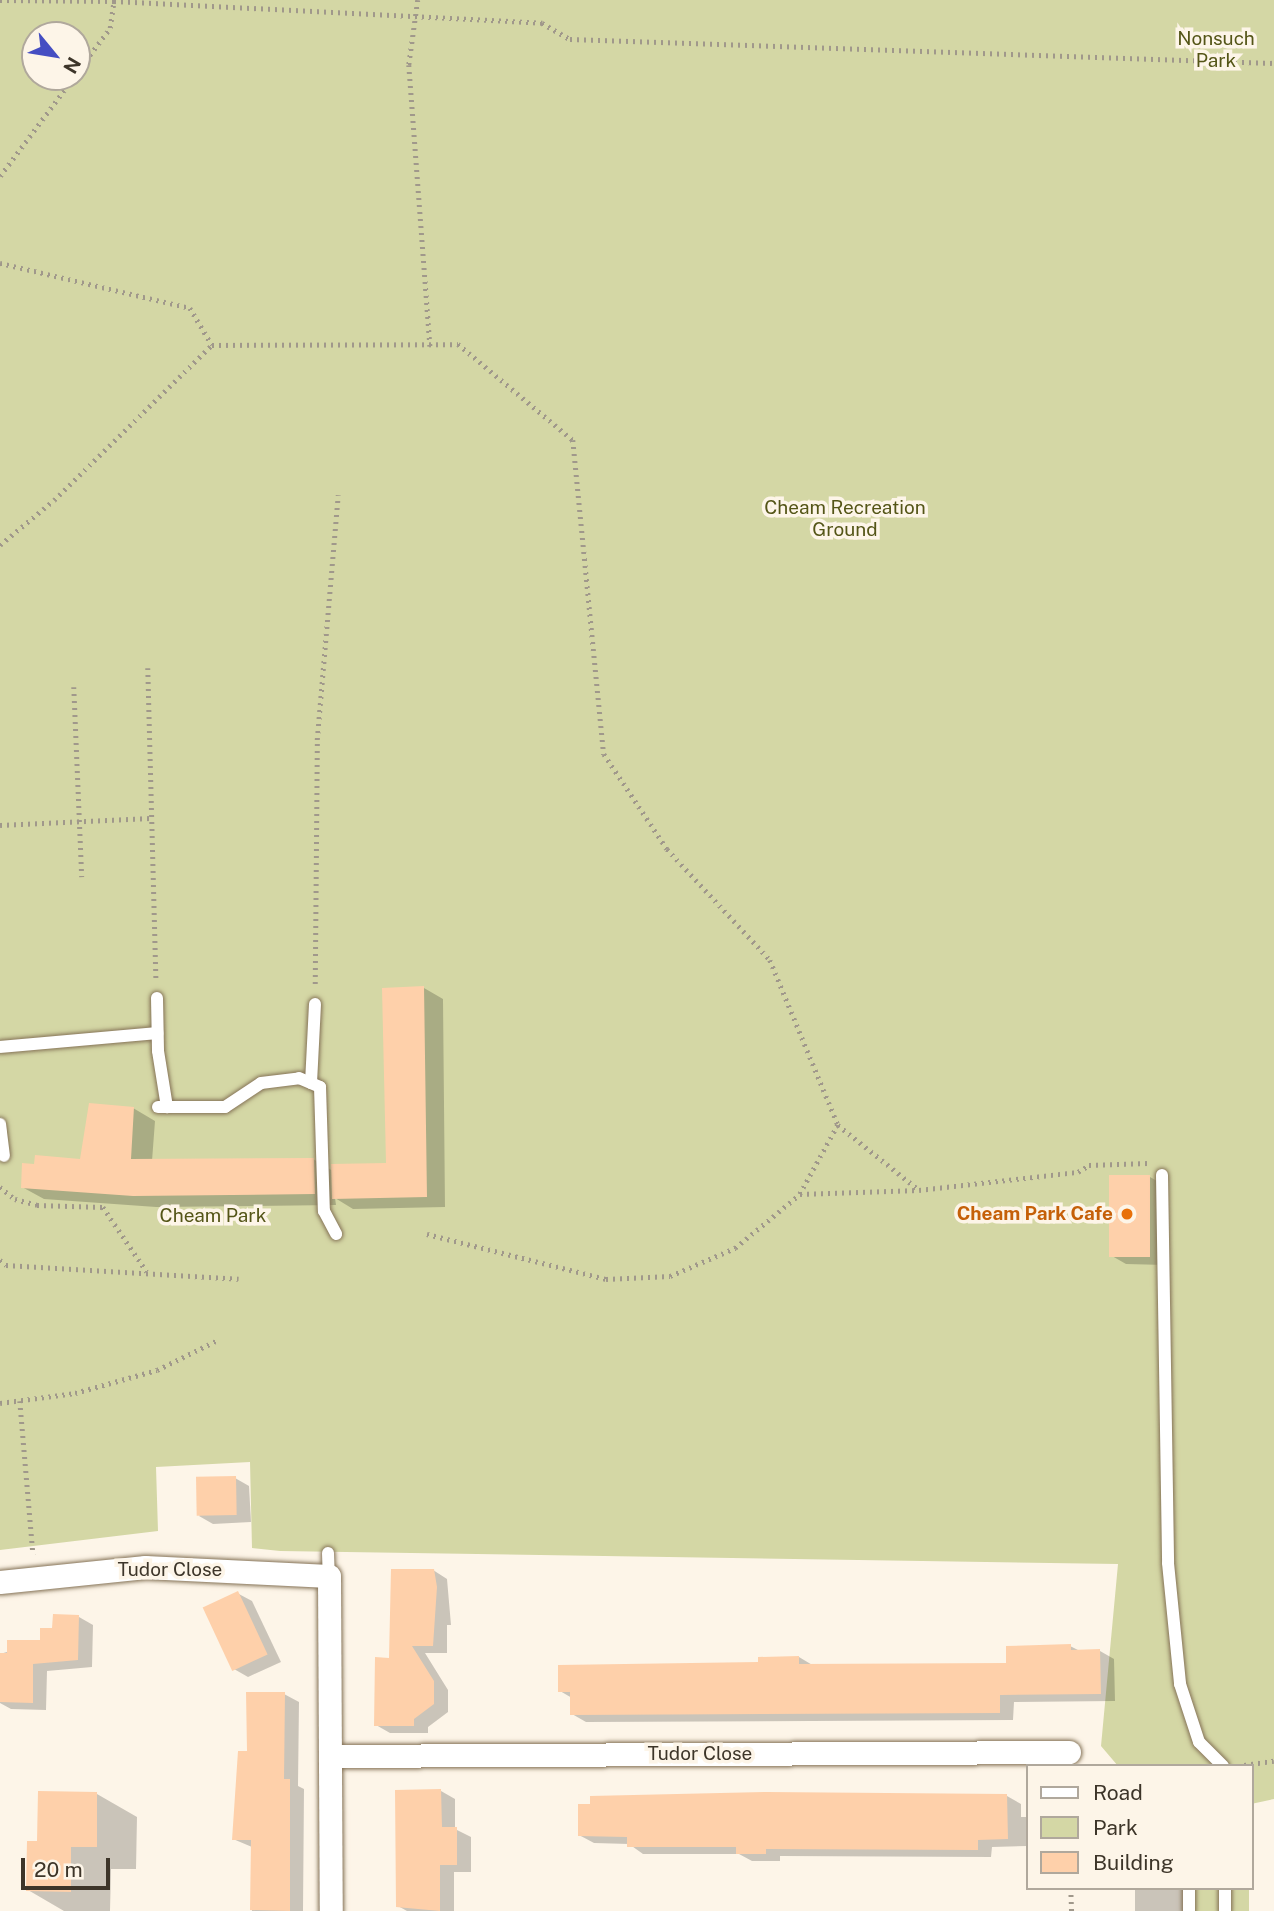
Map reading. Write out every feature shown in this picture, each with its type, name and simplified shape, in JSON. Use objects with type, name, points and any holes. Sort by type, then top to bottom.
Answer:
[{"type":"street","name":"Tudor Close","points":[[0,1582],[35,1575],[186,1567],[328,1576]]},
{"type":"street","points":[[328,1576],[331,1911]]},
{"type":"street","name":"Tudor Close","points":[[330,1756],[1069,1752]]},
{"type":"lane","points":[[157,998],[163,1107],[225,1107],[261,1083],[299,1078],[320,1087],[324,1211],[336,1234]]},
{"type":"lane","points":[[311,1083],[315,1004]]},
{"type":"lane","points":[[0,1047],[157,1034]]},
{"type":"lane","points":[[0,1125],[4,1156]]},
{"type":"lane","points":[[1163,1175],[1168,1563],[1180,1684],[1199,1742],[1221,1764]]},
{"type":"lane","points":[[328,1553],[328,1576]]},
{"type":"lane","points":[[1189,1890],[1189,1911]]},
{"type":"lane","points":[[1225,1890],[1225,1911]]},
{"type":"path","points":[[0,0],[114,1],[542,23],[570,39],[1274,63]]},
{"type":"path","points":[[418,0],[409,65],[430,346]]},
{"type":"path","points":[[91,53],[110,28],[114,1]]},
{"type":"path","points":[[0,176],[64,91]]},
{"type":"path","points":[[0,263],[190,308],[212,345]]},
{"type":"path","points":[[0,545],[54,500],[212,345],[458,344],[573,440],[604,754],[667,849],[770,960],[838,1125],[919,1190]]},
{"type":"path","points":[[315,1004],[317,740],[338,495]]},
{"type":"path","points":[[148,668],[157,998]]},
{"type":"path","points":[[74,687],[82,877]]},
{"type":"path","points":[[0,825],[150,818]]},
{"type":"path","points":[[427,1234],[606,1279],[670,1276],[735,1248],[800,1194],[838,1125]]},
{"type":"path","points":[[800,1194],[919,1190],[1078,1172],[1089,1165],[1144,1162],[1157,1164],[1163,1175]]},
{"type":"path","points":[[0,1187],[15,1199],[37,1205],[103,1207],[147,1272]]},
{"type":"path","points":[[0,1261],[6,1265],[239,1279]]},
{"type":"path","points":[[0,1403],[75,1393],[157,1370],[216,1341]]},
{"type":"path","points":[[20,1401],[35,1575]]},
{"type":"path","points":[[1249,1764],[1274,1761]]},
{"type":"path","points":[[1071,1890],[1072,1911]]},
{"type":"green space","name":"Cheam Recreation Ground","points":[[0,0],[1274,0],[1274,1799],[1253,1804],[1253,1764],[1116,1764],[1101,1746],[1118,1564],[280,1551],[252,1548],[250,1462],[156,1467],[158,1531],[0,1550]]},
{"type":"green space","points":[[1195,1890],[1249,1890],[1249,1911],[1195,1911]]},
{"type":"building","points":[[424,986],[427,1197],[332,1199],[331,1164],[386,1163],[382,988]]},
{"type":"building","points":[[89,1103],[134,1107],[131,1159],[314,1158],[315,1194],[133,1196],[21,1188],[22,1163],[34,1164],[35,1155],[80,1159]]},
{"type":"building","points":[[1109,1175],[1150,1175],[1150,1257],[1109,1257]]},
{"type":"building","points":[[236,1476],[237,1515],[197,1516],[196,1477]]},
{"type":"building","points":[[391,1569],[434,1569],[437,1587],[433,1646],[412,1646],[434,1681],[434,1704],[414,1719],[414,1726],[374,1726],[375,1657],[389,1658]]},
{"type":"building","points":[[238,1591],[268,1654],[232,1671],[203,1607]]},
{"type":"building","points":[[53,1614],[79,1615],[78,1660],[33,1664],[33,1703],[0,1702],[0,1653],[7,1653],[7,1640],[40,1640],[40,1628],[52,1628]]},
{"type":"building","points":[[1071,1644],[1071,1650],[1100,1649],[1101,1694],[1000,1695],[1000,1713],[570,1715],[570,1692],[558,1692],[558,1665],[758,1662],[758,1657],[799,1656],[799,1664],[1006,1663],[1006,1646]]},
{"type":"building","points":[[246,1692],[285,1692],[284,1779],[290,1779],[290,1911],[250,1910],[251,1840],[232,1840],[238,1751],[247,1751]]},
{"type":"building","points":[[441,1789],[442,1827],[457,1827],[457,1865],[440,1865],[440,1911],[396,1907],[395,1790]]},
{"type":"building","points":[[38,1791],[97,1792],[97,1847],[71,1847],[71,1892],[26,1891],[27,1841],[37,1841]]},
{"type":"building","points":[[767,1792],[1007,1794],[1008,1839],[978,1840],[978,1850],[766,1849],[766,1854],[736,1854],[736,1847],[627,1847],[627,1837],[578,1836],[578,1804],[590,1804],[590,1796]]},
{"type":"place","name":"Cheam Park Cafe","points":[[1127,1214]]},
{"type":"park label","name":"Nonsuch Park","points":[[1216,50]]},
{"type":"park label","name":"Cheam Park","points":[[213,1216]]}]
